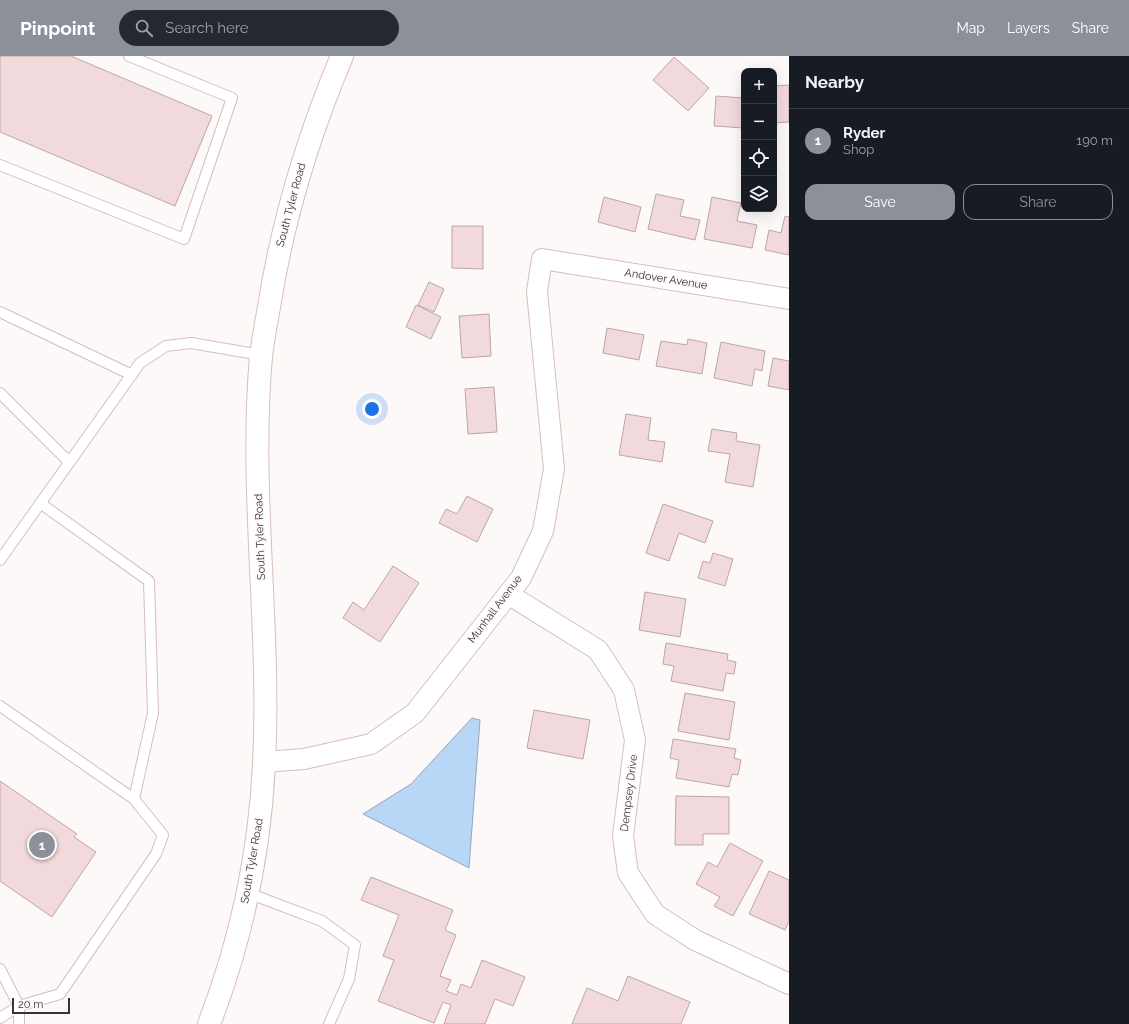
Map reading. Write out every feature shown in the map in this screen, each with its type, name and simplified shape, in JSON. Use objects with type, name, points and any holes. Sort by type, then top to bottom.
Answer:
[{"type":"street","name":"South Tyler Road","points":[[209,1024],[233,956],[248,894],[259,824],[264,762],[265,676],[258,460],[261,356],[284,222],[303,158],[342,56]]},
{"type":"street","name":"Andover Avenue","points":[[542,259],[789,299]]},
{"type":"street","name":"Munhall Avenue","points":[[264,762],[304,759],[371,744],[415,713],[521,578],[544,531],[554,469],[536,291],[542,259]]},
{"type":"street","name":"Dempsey Drive","points":[[508,594],[598,650],[624,690],[635,740],[623,836],[628,873],[655,914],[695,940],[789,984]]},
{"type":"lane","points":[[0,165],[184,239],[232,98],[129,56]]},
{"type":"lane","points":[[0,312],[132,375]]},
{"type":"lane","points":[[0,560],[140,363],[166,346],[192,343],[261,356]]},
{"type":"lane","points":[[0,393],[69,462]]},
{"type":"lane","points":[[40,503],[149,581],[153,713],[134,799]]},
{"type":"lane","points":[[0,706],[134,799],[163,835],[156,854],[60,994],[19,1006],[0,1018]]},
{"type":"lane","points":[[248,894],[322,921],[355,945],[349,979],[329,1024]]},
{"type":"lane","points":[[0,969],[19,1006],[19,1024]]},
{"type":"water","points":[[472,718],[480,720],[469,868],[363,814],[411,784]]},
{"type":"building","points":[[0,56],[71,56],[212,116],[175,206],[0,132]]},
{"type":"building","points":[[674,57],[709,88],[688,111],[653,80]]},
{"type":"building","points":[[789,85],[789,122],[777,123],[777,86]]},
{"type":"building","points":[[716,96],[741,98],[741,128],[714,126]]},
{"type":"building","points":[[656,194],[684,200],[680,216],[700,220],[695,240],[648,229]]},
{"type":"building","points":[[604,197],[641,207],[635,232],[598,222]]},
{"type":"building","points":[[712,197],[741,203],[737,221],[757,225],[752,248],[704,239]]},
{"type":"building","points":[[785,216],[789,217],[789,255],[765,250],[769,230],[781,233]]},
{"type":"building","points":[[452,226],[483,226],[483,269],[452,268]]},
{"type":"building","points":[[429,282],[444,289],[434,312],[418,305]]},
{"type":"building","points":[[416,305],[441,317],[431,339],[406,327]]},
{"type":"building","points":[[489,314],[491,356],[462,358],[459,316]]},
{"type":"building","points":[[607,328],[644,335],[639,360],[603,353]]},
{"type":"building","points":[[688,339],[707,343],[702,374],[656,366],[661,341],[687,345]]},
{"type":"building","points":[[721,342],[765,351],[762,371],[755,369],[752,386],[714,378]]},
{"type":"building","points":[[773,358],[789,361],[789,390],[768,386]]},
{"type":"building","points":[[494,387],[497,432],[468,434],[465,389]]},
{"type":"building","points":[[626,414],[651,418],[648,440],[665,442],[662,462],[619,455]]},
{"type":"building","points":[[712,429],[737,433],[736,441],[760,445],[753,487],[725,482],[730,454],[708,451]]},
{"type":"building","points":[[467,496],[493,509],[477,542],[439,523],[446,509],[457,514]]},
{"type":"building","points":[[663,504],[713,521],[705,543],[679,533],[669,561],[646,553]]},
{"type":"building","points":[[713,553],[733,559],[725,586],[698,578],[703,561],[710,563]]},
{"type":"building","points":[[393,566],[419,583],[380,642],[343,618],[353,602],[364,610]]},
{"type":"building","points":[[645,592],[686,599],[680,637],[639,630]]},
{"type":"building","points":[[666,643],[728,654],[727,660],[736,662],[734,674],[726,673],[723,691],[671,681],[674,666],[663,664]]},
{"type":"building","points":[[685,693],[735,702],[729,740],[678,731]]},
{"type":"building","points":[[534,710],[590,720],[583,759],[527,748]]},
{"type":"building","points":[[673,739],[736,749],[734,758],[741,760],[738,775],[732,774],[729,787],[676,778],[679,760],[670,758]]},
{"type":"building","points":[[0,781],[77,834],[74,837],[96,852],[52,917],[0,881]]},
{"type":"building","points":[[676,796],[729,797],[729,834],[703,834],[703,845],[675,845]]},
{"type":"building","points":[[730,843],[763,861],[733,916],[714,906],[720,897],[696,884],[708,862],[717,867]]},
{"type":"building","points":[[769,871],[789,880],[789,921],[785,930],[749,914]]},
{"type":"building","points":[[371,877],[453,910],[445,930],[456,935],[440,976],[451,980],[446,991],[457,995],[461,984],[471,988],[482,960],[525,977],[513,1006],[495,999],[485,1024],[444,1024],[451,1005],[443,1002],[434,1023],[378,1001],[394,960],[383,956],[399,915],[361,900]]},
{"type":"building","points":[[628,976],[690,1002],[681,1024],[572,1024],[587,988],[618,1001]]},
{"type":"place","name":"Ryder","points":[[42,845]]}]
